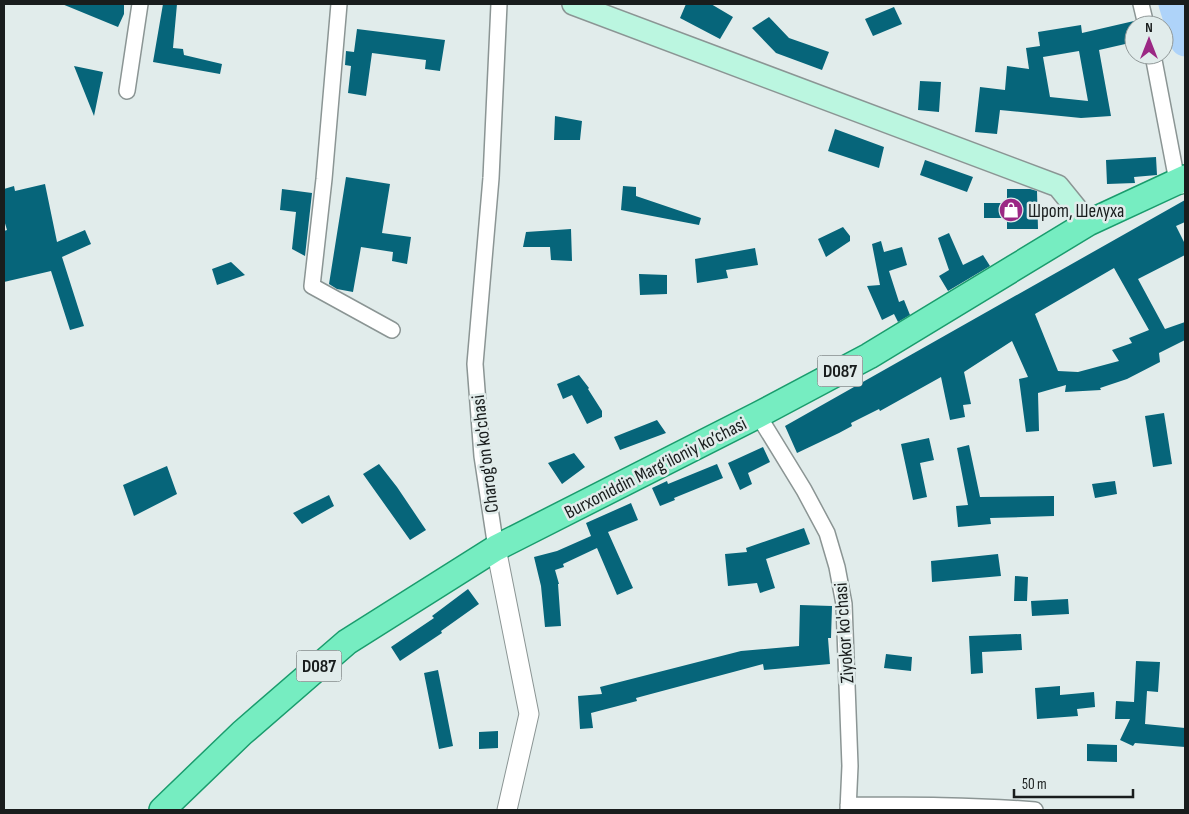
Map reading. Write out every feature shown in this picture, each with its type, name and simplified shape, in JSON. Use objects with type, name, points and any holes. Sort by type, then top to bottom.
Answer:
[{"type":"main road","points":[[573,4],[1058,186],[1088,223]]},
{"type":"main road","name":"Burxoniddin Marg’iloniy ko’chasi","points":[[162,810],[242,733],[347,642],[496,548],[758,415],[869,356],[1088,223],[1182,182]]},
{"type":"street","points":[[127,91],[140,4]]},
{"type":"street","points":[[339,4],[324,179],[312,286],[392,330]]},
{"type":"street","name":"Charog'on ko'chasi","points":[[499,4],[491,178],[475,364],[482,456],[496,548],[529,714],[507,810]]},
{"type":"street","points":[[1155,65],[1182,182]]},
{"type":"street","name":"Ziyokor ko'chasi","points":[[758,415],[804,490],[827,534],[837,567],[844,604],[850,766],[848,808]]},
{"type":"street","points":[[848,808],[947,806],[1034,810]]},
{"type":"building","points":[[62,4],[124,4],[124,14],[118,27]]},
{"type":"building","points":[[163,4],[177,4],[173,48],[183,49],[184,55],[222,64],[220,74],[153,62]]},
{"type":"building","points":[[686,4],[711,4],[733,17],[720,39],[680,18]]},
{"type":"building","points":[[894,7],[902,24],[873,36],[865,19]]},
{"type":"building","points":[[769,17],[789,38],[829,52],[822,70],[776,53],[752,28]]},
{"type":"building","points":[[1124,23],[1124,44],[1099,50],[1111,116],[1081,118],[1000,110],[997,134],[975,132],[980,87],[1005,90],[1007,66],[1029,69],[1026,48],[1040,46],[1038,32],[1081,25],[1082,33]],"holes":[[[1079,51],[1088,101],[1050,97],[1043,57]]]},
{"type":"building","points":[[357,29],[445,40],[440,71],[425,69],[426,60],[372,53],[366,96],[348,93],[351,66],[345,65],[346,51],[354,52]]},
{"type":"building","points":[[74,66],[103,72],[94,116]]},
{"type":"building","points":[[920,81],[941,82],[939,112],[918,110]]},
{"type":"building","points":[[555,116],[582,121],[580,140],[554,140]]},
{"type":"building","points":[[835,129],[884,147],[879,168],[828,151]]},
{"type":"building","points":[[1156,157],[1157,175],[1134,177],[1135,183],[1107,184],[1106,160]]},
{"type":"building","points":[[925,160],[973,177],[967,192],[920,175]]},
{"type":"building","points":[[346,177],[390,184],[382,233],[411,237],[407,264],[392,261],[393,252],[361,247],[353,292],[337,289],[329,284]]},
{"type":"building","points":[[45,184],[57,242],[85,230],[91,244],[62,257],[84,326],[70,330],[51,271],[4,282],[4,231],[7,230],[4,220],[4,189],[14,186],[15,191]]},
{"type":"building","points":[[623,186],[636,187],[636,196],[701,218],[699,225],[621,210]]},
{"type":"building","points":[[282,189],[312,193],[305,256],[292,249],[296,212],[280,210]]},
{"type":"building","name":"Шрот, Шелуха","points":[[1007,189],[1030,189],[1037,191],[1038,229],[1007,229],[1007,218],[984,218],[984,203],[1007,203]]},
{"type":"building","points":[[1185,200],[1185,222],[1176,226],[1185,244],[1185,255],[1138,279],[1165,329],[1185,322],[1185,340],[1159,353],[1160,362],[1127,379],[1100,388],[1101,390],[1065,392],[1066,385],[1038,393],[1039,431],[1026,432],[1019,379],[1028,377],[1012,341],[964,372],[971,404],[963,405],[965,417],[950,420],[941,377],[880,411],[879,409],[851,423],[852,426],[839,433],[797,453],[785,426]],"holes":[[[1114,268],[1149,330],[1129,338],[1132,343],[1112,350],[1119,361],[1078,372],[1058,371],[1035,314]]]},
{"type":"building","points":[[843,227],[850,236],[850,241],[826,257],[818,239]]},
{"type":"building","points":[[571,229],[572,261],[551,260],[550,247],[523,247],[526,232]]},
{"type":"building","points":[[949,233],[963,265],[983,255],[990,266],[948,291],[939,276],[949,270],[938,238]]},
{"type":"building","points":[[881,241],[884,252],[902,247],[907,265],[889,271],[899,302],[904,300],[910,315],[898,322],[894,314],[882,320],[867,286],[880,285],[872,244]]},
{"type":"building","points":[[755,248],[758,265],[726,270],[728,278],[697,283],[695,259]]},
{"type":"building","points":[[231,262],[245,275],[217,285],[212,269]]},
{"type":"building","points":[[639,274],[667,275],[667,294],[640,295]]},
{"type":"building","points":[[579,375],[602,411],[602,417],[587,424],[572,395],[563,399],[557,384]]},
{"type":"building","points":[[1164,413],[1172,464],[1153,467],[1145,416]]},
{"type":"building","points":[[657,420],[666,433],[620,450],[614,437]]},
{"type":"building","points":[[929,438],[934,460],[920,463],[927,497],[913,500],[901,444]]},
{"type":"building","points":[[969,445],[980,497],[1054,496],[1054,516],[990,518],[991,524],[958,527],[956,506],[968,505],[957,448]]},
{"type":"building","points":[[763,447],[770,462],[748,473],[752,484],[740,490],[728,463]]},
{"type":"building","points":[[574,453],[585,467],[562,484],[548,463]]},
{"type":"building","points":[[379,464],[426,530],[410,540],[363,474]]},
{"type":"building","points":[[717,464],[723,478],[674,498],[675,500],[660,506],[652,488],[667,481],[668,484]]},
{"type":"building","points":[[167,466],[177,494],[134,516],[123,485]]},
{"type":"building","points":[[1115,481],[1117,494],[1095,498],[1092,484]]},
{"type":"building","points":[[329,495],[334,506],[302,524],[293,513]]},
{"type":"building","points":[[631,503],[638,520],[608,532],[633,588],[617,595],[597,548],[563,564],[564,567],[555,570],[559,584],[561,626],[545,627],[541,586],[534,557],[557,551],[591,536],[586,523]]},
{"type":"building","points":[[804,528],[810,544],[766,559],[775,588],[760,593],[757,583],[728,586],[725,554],[747,552],[746,548]]},
{"type":"building","points":[[998,554],[1001,576],[932,582],[931,561]]},
{"type":"building","points":[[1015,576],[1028,577],[1027,601],[1014,601]]},
{"type":"building","points":[[468,589],[479,604],[441,631],[442,633],[400,661],[391,647],[434,618],[432,616]]},
{"type":"building","points":[[1068,599],[1069,614],[1032,616],[1031,601]]},
{"type":"building","points":[[800,605],[832,606],[831,638],[828,638],[830,664],[764,670],[763,664],[636,698],[637,701],[591,713],[593,728],[580,729],[578,696],[602,694],[600,687],[741,651],[799,646]]},
{"type":"building","points":[[1021,634],[1022,650],[982,652],[983,673],[971,674],[969,636]]},
{"type":"building","points":[[886,654],[912,657],[911,671],[884,668]]},
{"type":"building","points":[[1136,661],[1160,662],[1158,692],[1147,691],[1145,724],[1185,728],[1185,747],[1135,743],[1133,746],[1120,740],[1130,719],[1115,719],[1116,701],[1134,702]]},
{"type":"building","points":[[438,670],[453,746],[439,749],[424,673]]},
{"type":"building","points":[[1060,686],[1060,695],[1094,692],[1095,707],[1077,709],[1078,716],[1037,719],[1035,688]]},
{"type":"building","points":[[498,731],[498,748],[479,749],[479,732]]},
{"type":"building","points":[[1087,744],[1117,745],[1117,762],[1087,761]]},
{"type":"waterway","points":[[1173,4],[1185,42]]},
{"type":"place","name":"Шрот, Шелуха","points":[[1011,210]]}]
